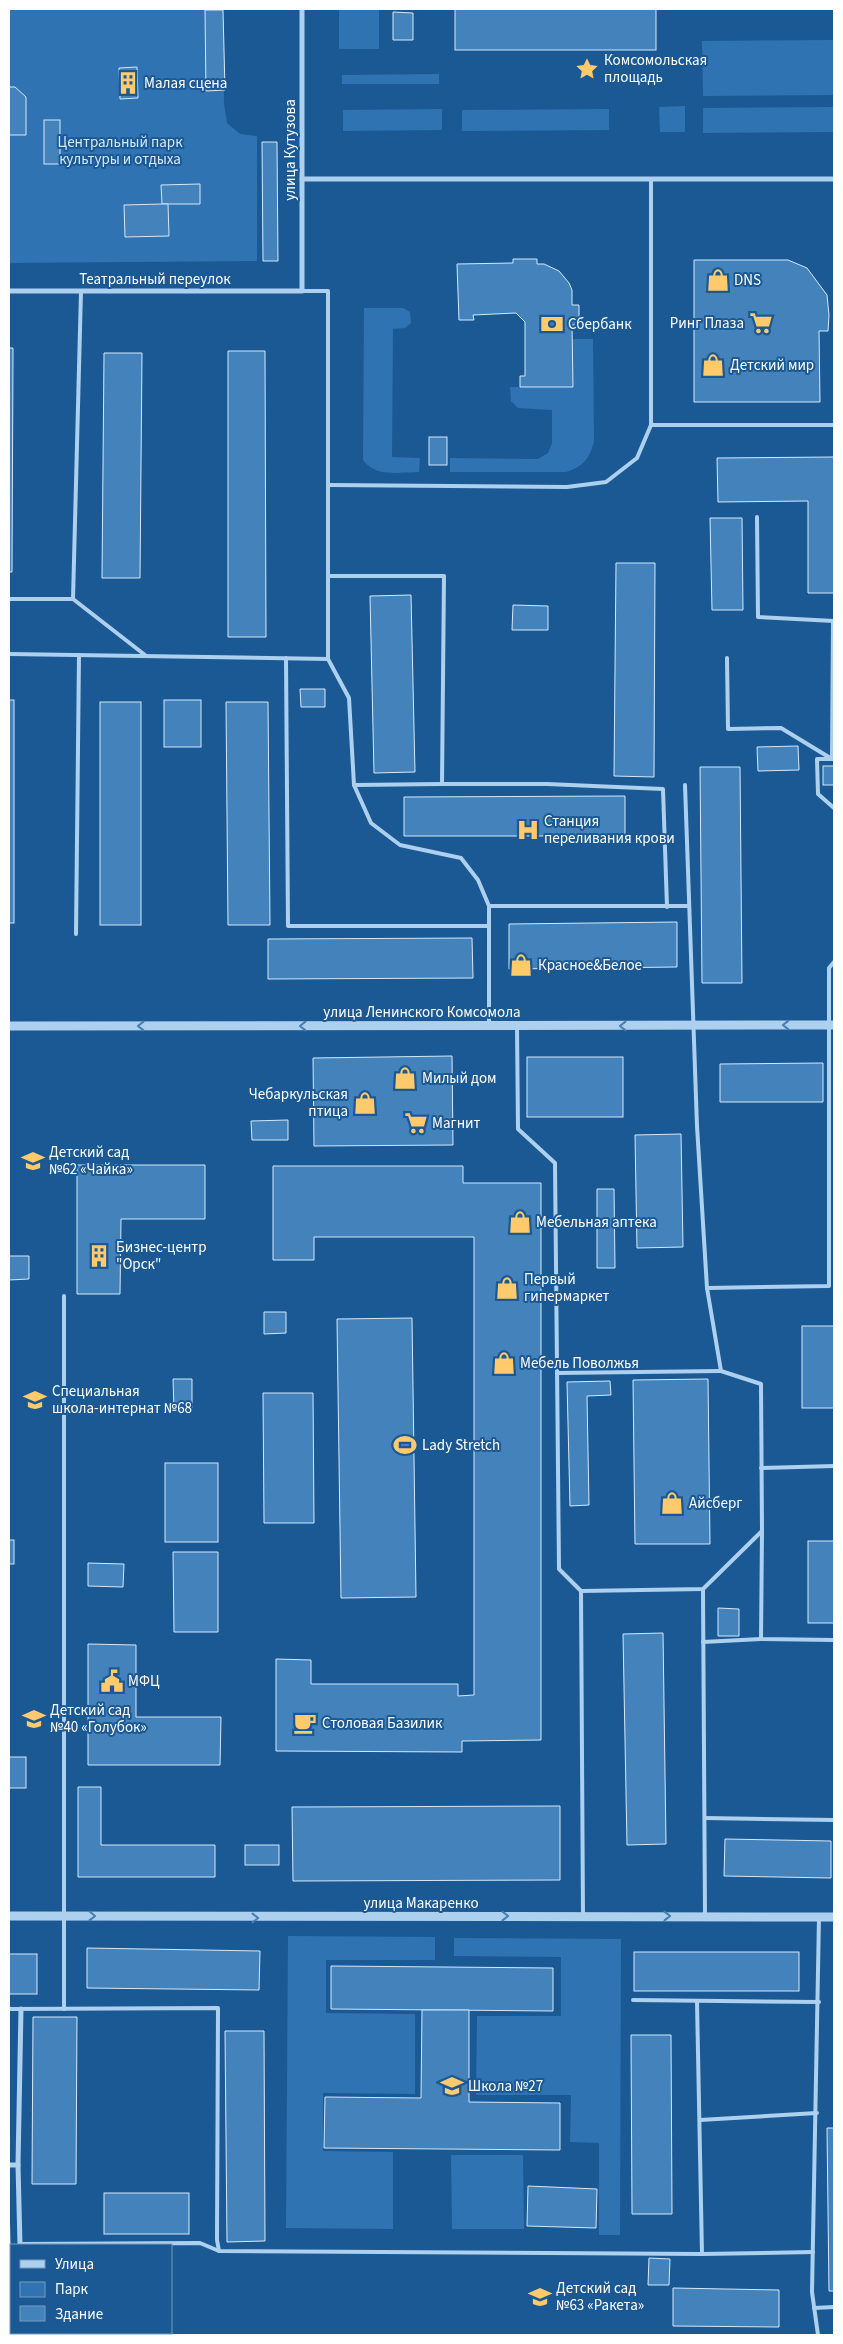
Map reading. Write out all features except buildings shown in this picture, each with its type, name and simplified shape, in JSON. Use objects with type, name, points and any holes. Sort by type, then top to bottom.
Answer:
[{"type":"street","name":"улица Кутузова","points":[[302,9],[302,291]]},
{"type":"street","points":[[302,179],[834,179]]},
{"type":"street","name":"Театральный переулок","points":[[9,292],[302,291]]},
{"type":"street","name":"улица Ленинского Комсомола","points":[[9,1026],[832,1026]]},
{"type":"street","name":"улица Макаренко","points":[[9,1916],[834,1917]]},
{"type":"street","points":[[20,2244],[18,2165],[21,2009]]},
{"type":"street","points":[[9,2165],[18,2165]]},
{"type":"lane","points":[[328,486],[567,487],[606,482],[637,458],[651,425],[651,179]]},
{"type":"lane","points":[[73,599],[81,291]]},
{"type":"lane","points":[[302,291],[328,291],[328,659],[349,698],[354,785],[371,823],[400,846],[461,858],[478,880],[489,906],[489,1026]]},
{"type":"lane","points":[[651,425],[834,425]]},
{"type":"lane","points":[[757,516],[758,616],[834,621],[833,759]]},
{"type":"lane","points":[[329,576],[444,576],[442,784]]},
{"type":"lane","points":[[9,599],[73,599],[146,656]]},
{"type":"lane","points":[[9,654],[328,659]]},
{"type":"lane","points":[[76,934],[79,655]]},
{"type":"lane","points":[[286,658],[288,926],[488,926]]},
{"type":"lane","points":[[727,658],[728,729],[782,728],[833,759]]},
{"type":"lane","points":[[833,759],[817,759],[818,794],[834,808]]},
{"type":"lane","points":[[354,785],[547,784],[663,789],[667,907]]},
{"type":"lane","points":[[685,785],[697,1126],[707,1288],[721,1371]]},
{"type":"lane","points":[[489,906],[688,906]]},
{"type":"lane","points":[[707,1288],[829,1286],[832,1026],[829,968],[834,962]]},
{"type":"lane","points":[[517,1026],[518,1129],[555,1163],[559,1569],[581,1591],[584,1916]]},
{"type":"lane","points":[[64,1296],[64,2009]]},
{"type":"lane","points":[[557,1373],[721,1371],[761,1384],[761,1639]]},
{"type":"lane","points":[[761,1468],[834,1466]]},
{"type":"lane","points":[[581,1591],[703,1589],[762,1532]]},
{"type":"lane","points":[[703,1589],[705,1916]]},
{"type":"lane","points":[[703,1642],[761,1639],[834,1640]]},
{"type":"lane","points":[[705,1818],[834,1820]]},
{"type":"lane","points":[[818,2335],[814,2308],[813,2252],[819,2002],[819,1917]]},
{"type":"lane","points":[[633,2000],[819,2002]]},
{"type":"lane","points":[[697,2002],[702,2254]]},
{"type":"lane","points":[[9,2009],[218,2008],[217,2240],[219,2250]]},
{"type":"lane","points":[[700,2120],[817,2113]]},
{"type":"lane","points":[[110,2244],[200,2243],[219,2250],[702,2254],[813,2252]]},
{"type":"lane","points":[[814,2308],[834,2307]]},
{"type":"green space","name":"Центральный парк культуры и отдыха","points":[[9,9],[223,9],[224,104],[227,123],[240,134],[257,136],[257,261],[9,263]]},
{"type":"green space","points":[[339,9],[379,9],[379,49],[339,49]]},
{"type":"green space","points":[[834,40],[834,95],[703,96],[702,41]]},
{"type":"green space","points":[[439,74],[439,84],[342,84],[342,75]]},
{"type":"green space","points":[[685,106],[685,132],[660,132],[659,107]]},
{"type":"green space","points":[[834,107],[834,132],[703,133],[703,108]]},
{"type":"green space","points":[[442,109],[442,130],[343,131],[343,110]]},
{"type":"green space","points":[[609,109],[609,130],[462,131],[462,110]]},
{"type":"green space","points":[[364,308],[403,308],[410,312],[411,323],[405,328],[393,329],[392,457],[420,458],[419,472],[381,472],[368,466],[363,460]]},
{"type":"green space","points":[[572,339],[593,339],[594,442],[584,462],[577,468],[566,472],[450,472],[450,458],[538,459],[548,453],[552,443],[552,410],[518,408],[511,401],[510,387],[572,387]]},
{"type":"green space","points":[[288,1936],[435,1937],[435,1960],[326,1960],[326,2013],[415,2014],[415,2094],[323,2093],[323,2151],[393,2152],[393,2229],[286,2228]]},
{"type":"green space","points":[[454,1938],[621,1939],[620,2235],[599,2235],[599,2143],[570,2142],[571,2095],[476,2095],[477,2016],[561,2016],[561,1957],[454,1956]]},
{"type":"green space","points":[[451,2155],[523,2155],[524,2229],[452,2229]]},
{"type":"place","name":"Комсомольская площадь","points":[[587,69]]},
{"type":"place","name":"Малая сцена","points":[[128,83]]},
{"type":"place","name":"DNS","points":[[718,280]]},
{"type":"place","name":"Ринг Плаза","points":[[761,323]]},
{"type":"place","name":"Сбербанк","points":[[552,324]]},
{"type":"place","name":"Детский мир","points":[[713,365]]},
{"type":"place","name":"Станция переливания крови","points":[[528,830]]},
{"type":"place","name":"Красное&Белое","points":[[521,965]]},
{"type":"place","name":"Милый дом","points":[[405,1078]]},
{"type":"place","name":"Чебаркульская птица","points":[[365,1103]]},
{"type":"place","name":"Магнит","points":[[416,1123]]},
{"type":"place","name":"Детский сад №62 «Чайка»","points":[[33,1161]]},
{"type":"place","name":"Мебельная аптека","points":[[520,1222]]},
{"type":"place","name":"Бизнес-центр \"Орск\"","points":[[99,1256]]},
{"type":"place","name":"Первый гипермаркет","points":[[507,1288]]},
{"type":"place","name":"Мебель Поволжья","points":[[504,1363]]},
{"type":"place","name":"Специальная школа-интернат №68","points":[[35,1400]]},
{"type":"place","name":"Lady Stretch","points":[[405,1445]]},
{"type":"place","name":"Айсберг","points":[[672,1503]]},
{"type":"place","name":"МФЦ","points":[[112,1681]]},
{"type":"place","name":"Детский сад №40 «Голубок»","points":[[34,1719]]},
{"type":"place","name":"Столовая Базилик","points":[[305,1723]]},
{"type":"place","name":"Школа №27","points":[[452,2086]]},
{"type":"place","name":"Детский сад №63 «Ракета»","points":[[540,2297]]}]
